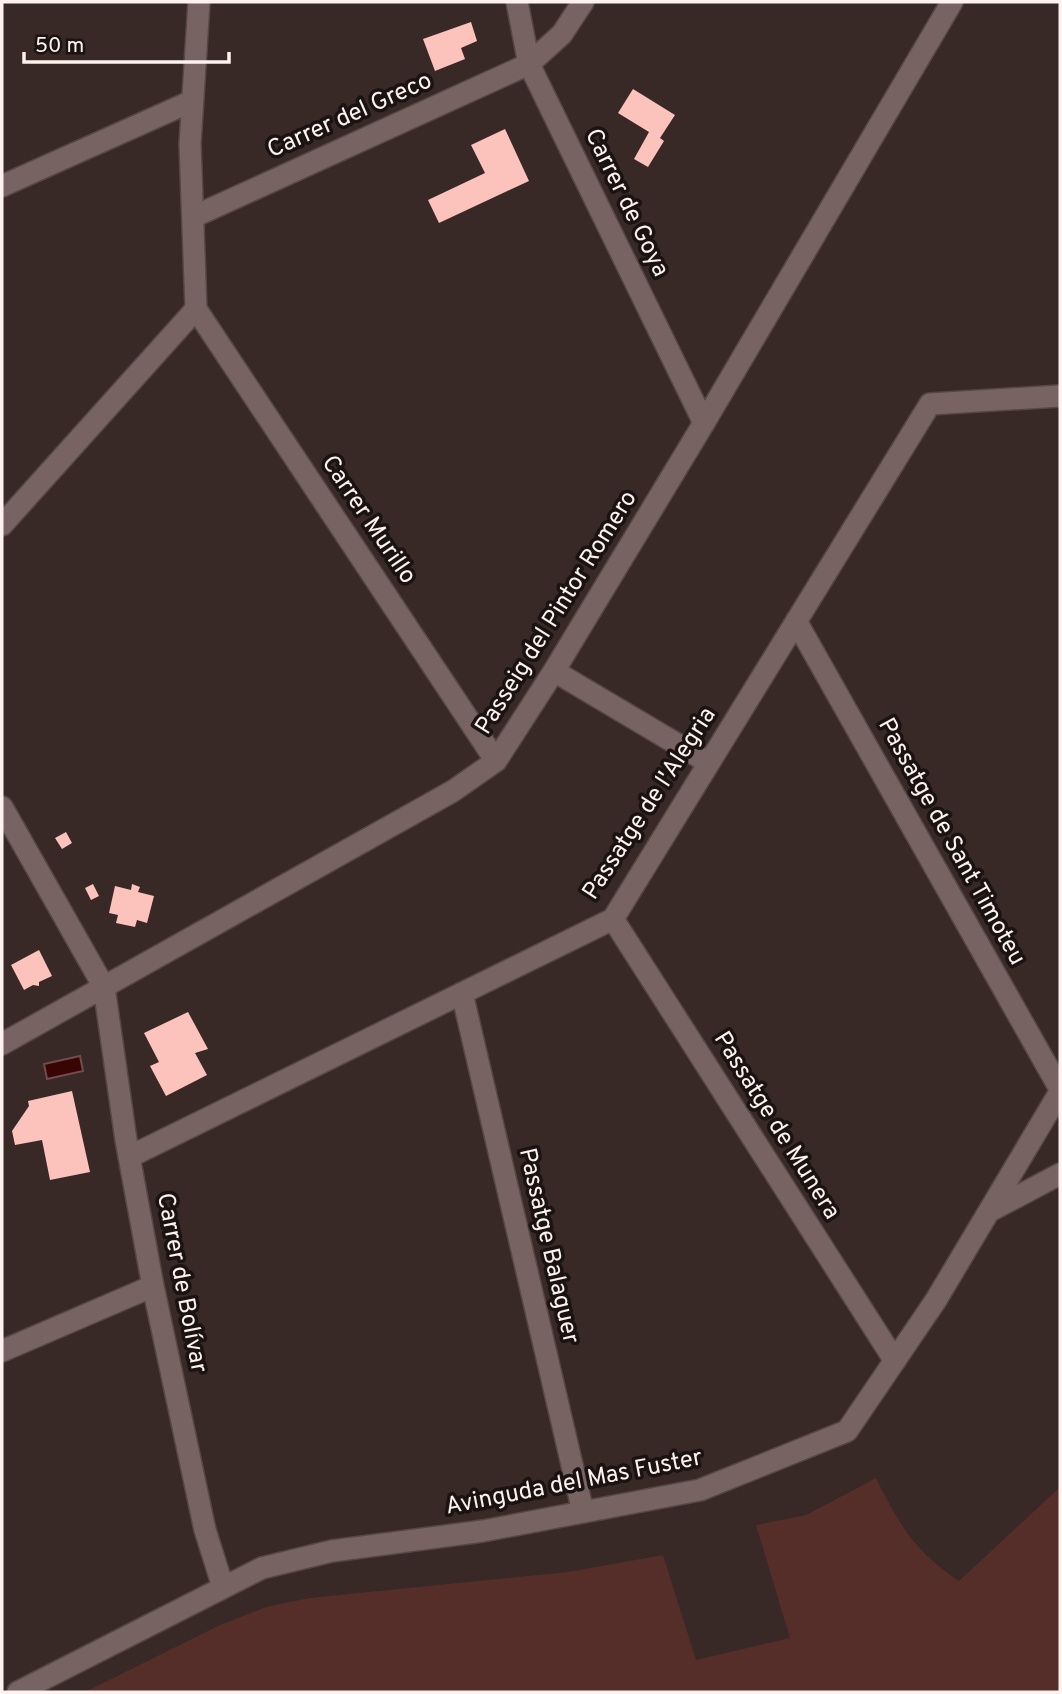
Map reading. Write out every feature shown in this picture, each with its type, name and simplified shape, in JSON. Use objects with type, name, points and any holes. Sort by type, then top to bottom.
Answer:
[{"type":"street","points":[[2,525],[196,309],[190,144],[199,2]]},
{"type":"street","name":"Carrer de Goya","points":[[517,2],[529,64],[704,423]]},
{"type":"street","name":"Carrer del Greco","points":[[193,217],[529,64],[562,34],[583,2]]},
{"type":"street","name":"Passeig del Pintor Romero","points":[[2,1044],[453,791],[496,761],[554,671],[704,423],[951,2]]},
{"type":"street","points":[[2,186],[192,101]]},
{"type":"street","name":"Carrer Murillo","points":[[196,309],[496,761]]},
{"type":"street","name":"Passatge de l'Alegria","points":[[129,1157],[613,919],[930,404],[1060,396]]},
{"type":"street","name":"Passatge de Sant Timoteu","points":[[796,621],[1060,1091]]},
{"type":"street","points":[[554,671],[709,763]]},
{"type":"street","points":[[2,807],[104,987]]},
{"type":"street","name":"Passatge de Munera","points":[[613,919],[895,1361]]},
{"type":"street","name":"Carrer de Bolívar","points":[[104,987],[129,1157],[153,1286],[205,1530],[223,1587]]},
{"type":"street","name":"Passatge Balaguer","points":[[462,993],[583,1512]]},
{"type":"street","name":"Avinguda del Mas Fuster","points":[[19,1692],[262,1568],[332,1551],[483,1531],[700,1490],[847,1431],[936,1300],[1060,1091]]},
{"type":"street","points":[[988,1212],[1060,1174]]},
{"type":"street","points":[[2,1351],[153,1286]]},
{"type":"shaded area","points":[[80,1056],[83,1071],[47,1079],[44,1064]]},
{"type":"shaded area","points":[[876,1478],[892,1509],[919,1548],[959,1581],[1060,1487],[1060,1692],[85,1692],[220,1625],[266,1607],[309,1598],[568,1572],[663,1555],[696,1660],[790,1638],[756,1525],[806,1515]]},
{"type":"building","points":[[471,22],[477,41],[461,48],[465,59],[435,71],[423,39]]},
{"type":"building","points":[[633,89],[675,115],[660,138],[664,141],[648,167],[634,159],[649,132],[618,113]]},
{"type":"building","points":[[505,129],[529,181],[439,223],[428,200],[485,173],[471,145]]},
{"type":"building","points":[[66,832],[72,843],[62,849],[55,838]]},
{"type":"building","points":[[93,884],[99,896],[91,900],[85,888]]},
{"type":"building","points":[[132,884],[140,887],[138,892],[154,896],[147,923],[137,920],[135,927],[116,923],[118,915],[109,913],[115,886],[131,890]]},
{"type":"building","points":[[39,950],[52,976],[39,982],[39,986],[33,985],[24,990],[11,965]]},
{"type":"building","points":[[188,1012],[208,1049],[195,1053],[207,1075],[166,1096],[150,1066],[159,1062],[144,1033]]},
{"type":"building","points":[[72,1091],[90,1172],[50,1180],[42,1140],[15,1145],[12,1131],[29,1106],[28,1101]]}]
